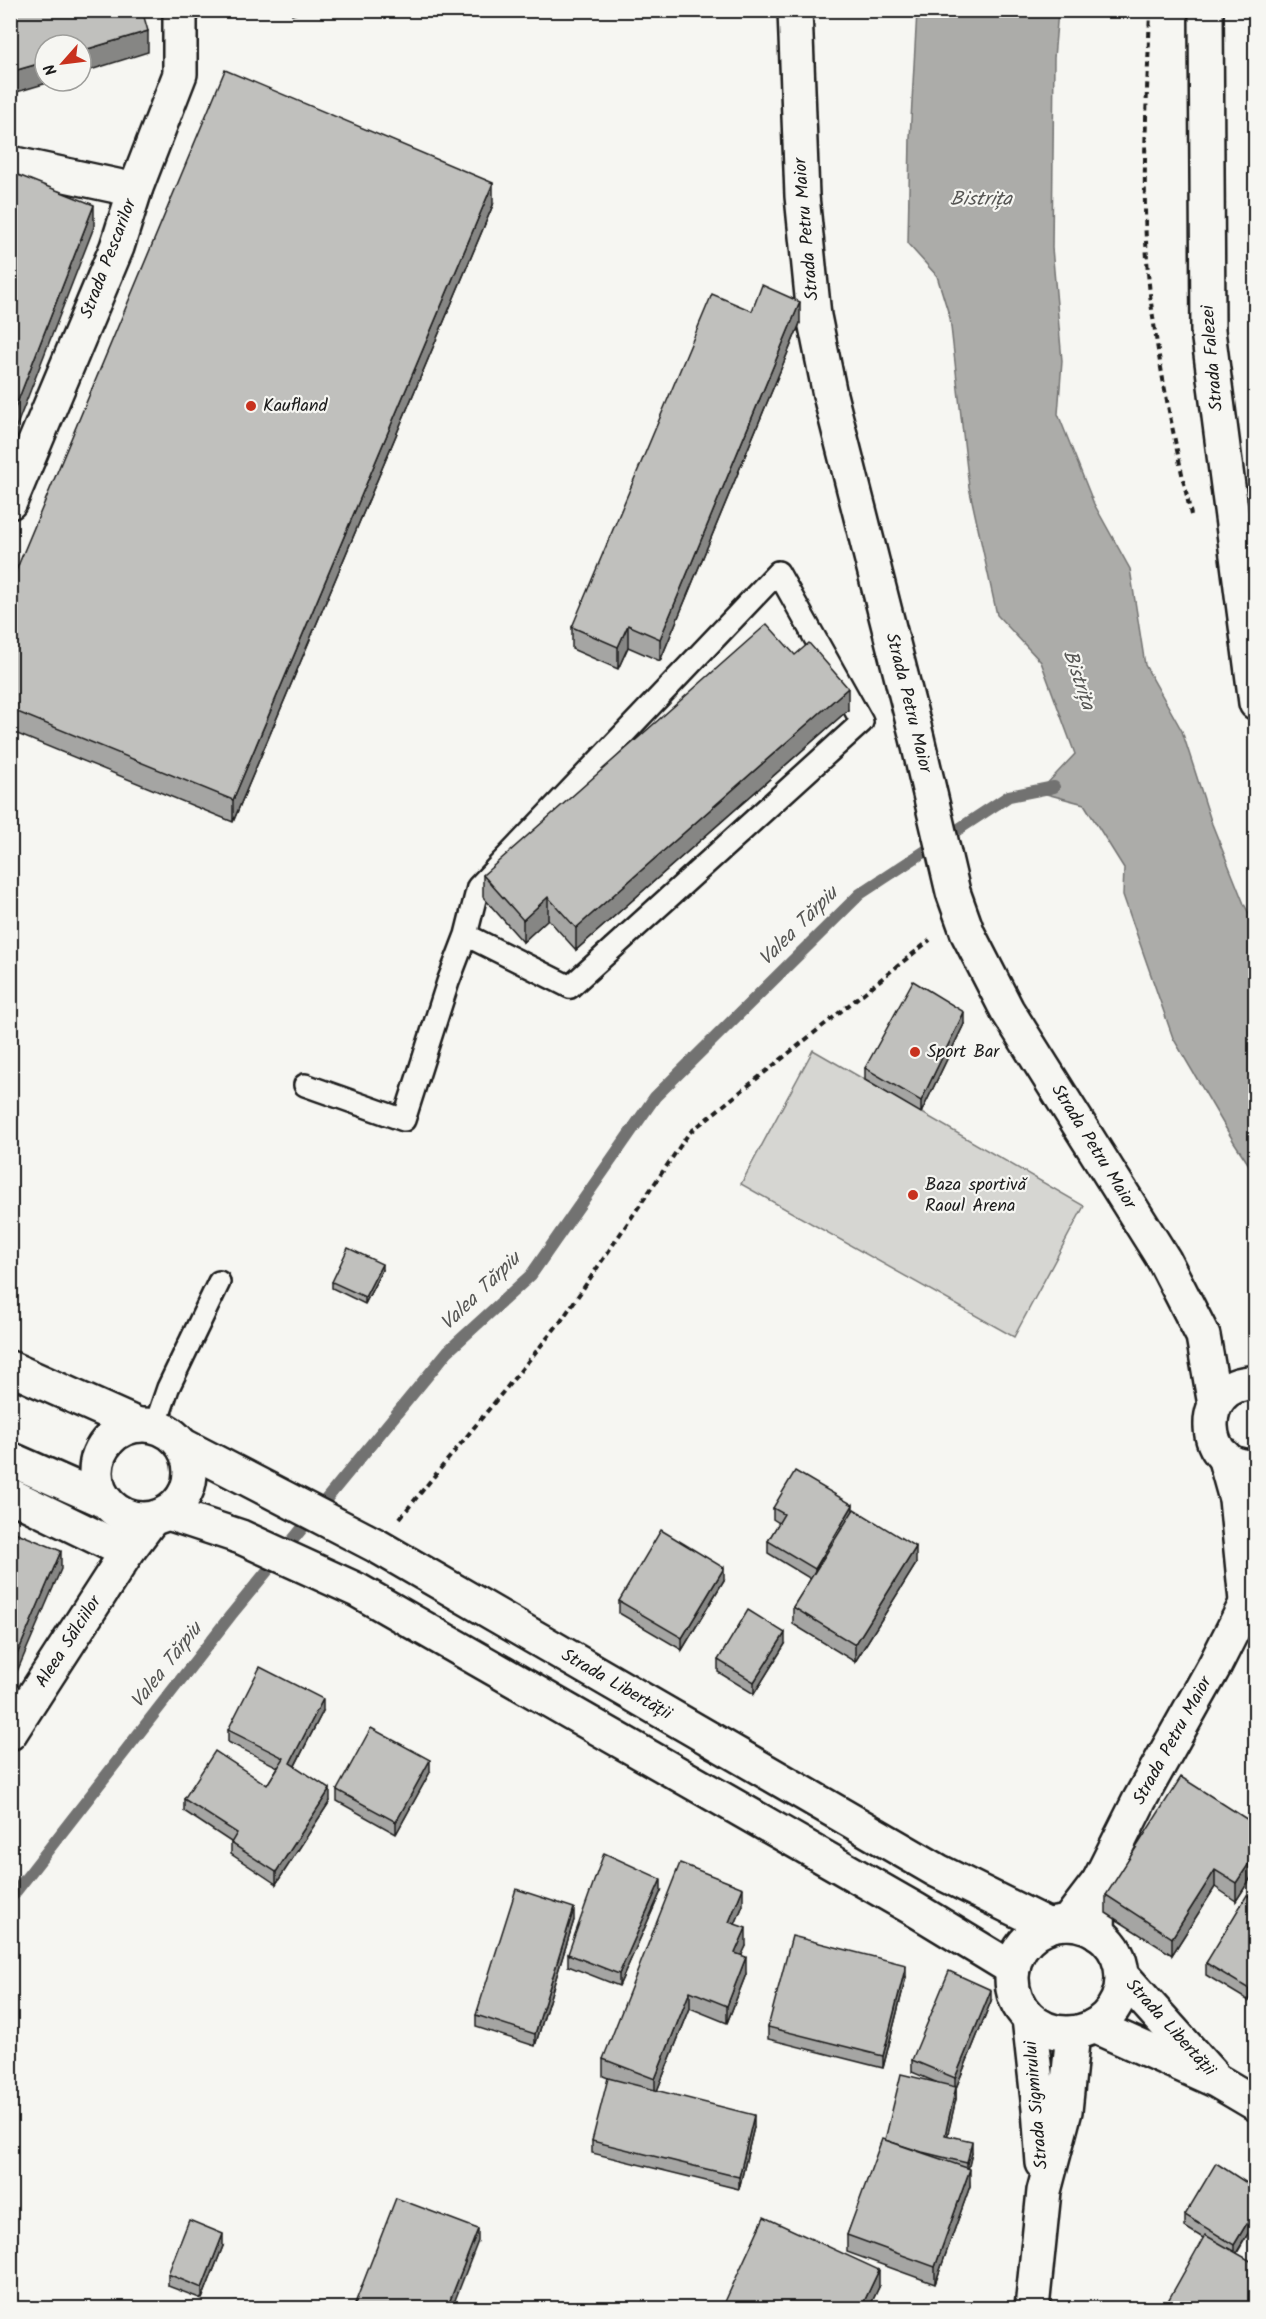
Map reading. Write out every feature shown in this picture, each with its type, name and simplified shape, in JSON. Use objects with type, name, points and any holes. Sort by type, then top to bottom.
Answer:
[{"type":"street","name":"Strada Pescarilor","points":[[10,502],[117,247],[135,190],[180,74],[180,10]]},
{"type":"street","name":"Strada Petru Maior","points":[[795,10],[802,196],[814,316],[830,395],[917,738],[953,892],[968,934],[1001,1000],[1164,1260],[1203,1336],[1215,1405],[1210,1432],[1215,1445],[1224,1456],[1236,1499],[1251,1592],[1215,1665],[1139,1801],[1099,1881],[1058,1924]]},
{"type":"street","name":"Strada Falezei","points":[[1206,10],[1208,331],[1256,703]]},
{"type":"street","points":[[10,163],[135,190]]},
{"type":"street","name":"Strada Petru Maior","points":[[1203,1336],[1252,1383]]},
{"type":"street","points":[[10,1368],[170,1433],[182,1446],[190,1465],[189,1485],[181,1501],[159,1516]]},
{"type":"street","points":[[1215,1405],[1224,1394],[1235,1387],[1252,1383]]},
{"type":"street","points":[[146,1425],[122,1430],[108,1439],[99,1453],[95,1470],[97,1486],[105,1501],[117,1513],[134,1520],[159,1516],[242,1537],[357,1590],[905,1904],[1013,1969]]},
{"type":"street","name":"Strada Libertății","points":[[182,1446],[377,1546],[938,1871],[1058,1924]]},
{"type":"street","points":[[1224,1456],[1235,1463],[1256,1467]]},
{"type":"street","points":[[10,1459],[105,1501]]},
{"type":"street","points":[[10,1496],[127,1552]]},
{"type":"street","name":"Aleea Sălciilor","points":[[10,1733],[127,1552],[159,1516]]},
{"type":"street","name":"Strada Petru Maior","points":[[1098,1933],[1099,1881]]},
{"type":"street","points":[[1058,1924],[1084,1926],[1098,1933],[1110,1944],[1119,1959],[1122,1975],[1121,1990],[1115,2004],[1107,2017],[1084,2030]]},
{"type":"street","name":"Strada Sigmirului","points":[[1044,2191],[1084,2030],[1058,2032],[1042,2027],[1029,2018],[1018,2004],[1012,1987],[1017,1955],[1025,1942],[1036,1932],[1058,1924]]},
{"type":"street","name":"Strada Libertății","points":[[1122,1975],[1217,2081]]},
{"type":"street","name":"Strada Sigmirului","points":[[1029,2018],[1040,2109],[1044,2191],[1032,2308]]},
{"type":"street","name":"Strada Libertății","points":[[1084,2030],[1217,2081],[1256,2104]]},
{"type":"lane","points":[[305,1085],[404,1120],[448,982],[466,935],[478,887],[778,572],[862,722],[570,987],[466,935]]},
{"type":"lane","points":[[146,1425],[168,1388],[219,1282]]},
{"type":"path","points":[[377,1546],[561,1321],[689,1132],[939,933]]},
{"type":"shaded area","name":"Baza sportivă Raoul Arena","points":[[813,1050],[1084,1206],[1014,1337],[741,1184]]},
{"type":"water","name":"Bistrița","points":[[917,11],[1058,11],[1054,58],[1052,248],[1062,361],[1058,414],[1094,504],[1130,569],[1145,665],[1182,731],[1212,824],[1244,904],[1255,925],[1255,1174],[1173,1038],[1123,895],[1124,868],[1084,804],[1039,792],[1075,754],[1041,662],[997,615],[969,487],[950,318],[937,276],[908,244],[910,138]]},
{"type":"building","points":[[10,10],[142,10],[148,31],[93,47],[93,33],[33,33],[33,65],[10,72]]},
{"type":"building","name":"Kaufland","points":[[225,70],[493,183],[233,800],[10,709],[10,585]]},
{"type":"building","points":[[18,175],[94,205],[10,421],[10,195]]},
{"type":"building","points":[[762,285],[800,302],[660,639],[628,625],[618,647],[572,627],[712,294],[752,311]]},
{"type":"building","points":[[767,624],[795,655],[809,643],[848,688],[576,928],[548,897],[523,920],[483,875]]},
{"type":"building","name":"Sport Bar","points":[[913,981],[964,1012],[921,1101],[865,1068]]},
{"type":"building","points":[[348,1248],[382,1264],[365,1297],[332,1282]]},
{"type":"building","points":[[795,1471],[853,1505],[815,1569],[768,1541],[784,1514],[773,1508]]},
{"type":"building","points":[[854,1509],[916,1547],[855,1645],[793,1607]]},
{"type":"building","points":[[10,1530],[61,1551],[10,1671]]},
{"type":"building","points":[[661,1530],[724,1568],[682,1638],[619,1601]]},
{"type":"building","points":[[748,1610],[785,1633],[754,1682],[718,1660]]},
{"type":"building","points":[[260,1667],[323,1699],[290,1763],[330,1789],[276,1872],[231,1843],[237,1833],[184,1799],[215,1751],[267,1785],[284,1758],[228,1730]]},
{"type":"building","points":[[1256,1668],[1256,1680],[1250,1676]]},
{"type":"building","points":[[371,1728],[430,1760],[396,1822],[337,1790]]},
{"type":"building","points":[[1181,1777],[1256,1825],[1256,1853],[1236,1883],[1215,1870],[1172,1938],[1106,1895]]},
{"type":"building","points":[[604,1853],[661,1879],[619,1974],[568,1954]]},
{"type":"building","points":[[680,1863],[743,1888],[729,1922],[746,1928],[735,1953],[746,1957],[727,2006],[690,1991],[655,2079],[603,2059]]},
{"type":"building","points":[[516,1889],[574,1908],[535,2034],[476,2015]]},
{"type":"building","points":[[1247,1895],[1256,1900],[1256,1980],[1249,1989],[1206,1963]]},
{"type":"building","points":[[792,1936],[906,1965],[883,2056],[768,2027]]},
{"type":"building","points":[[949,1971],[991,1990],[955,2078],[912,2060]]},
{"type":"building","points":[[901,2074],[956,2087],[945,2135],[972,2141],[967,2163],[885,2140]]},
{"type":"building","points":[[608,2078],[754,2115],[739,2177],[592,2141]]},
{"type":"building","points":[[882,2139],[970,2169],[935,2267],[847,2235]]},
{"type":"building","points":[[1216,2163],[1256,2189],[1256,2208],[1234,2245],[1185,2215]]},
{"type":"building","points":[[396,2198],[478,2229],[447,2308],[360,2308],[354,2306]]},
{"type":"building","points":[[764,2217],[879,2270],[861,2308],[734,2308],[724,2304]]},
{"type":"building","points":[[189,2220],[223,2234],[202,2288],[168,2274]]},
{"type":"building","points":[[1205,2235],[1256,2264],[1256,2308],[1164,2308]]},
{"type":"waterway","name":"Valea Tărpiu","points":[[10,1899],[231,1615],[448,1351],[531,1275],[655,1097],[860,894],[1009,796],[1054,787]]},
{"type":"place","name":"Kaufland","points":[[251,406]]},
{"type":"place","name":"Sport Bar","points":[[915,1052]]},
{"type":"place","name":"Baza sportivă Raoul Arena","points":[[913,1195]]}]
